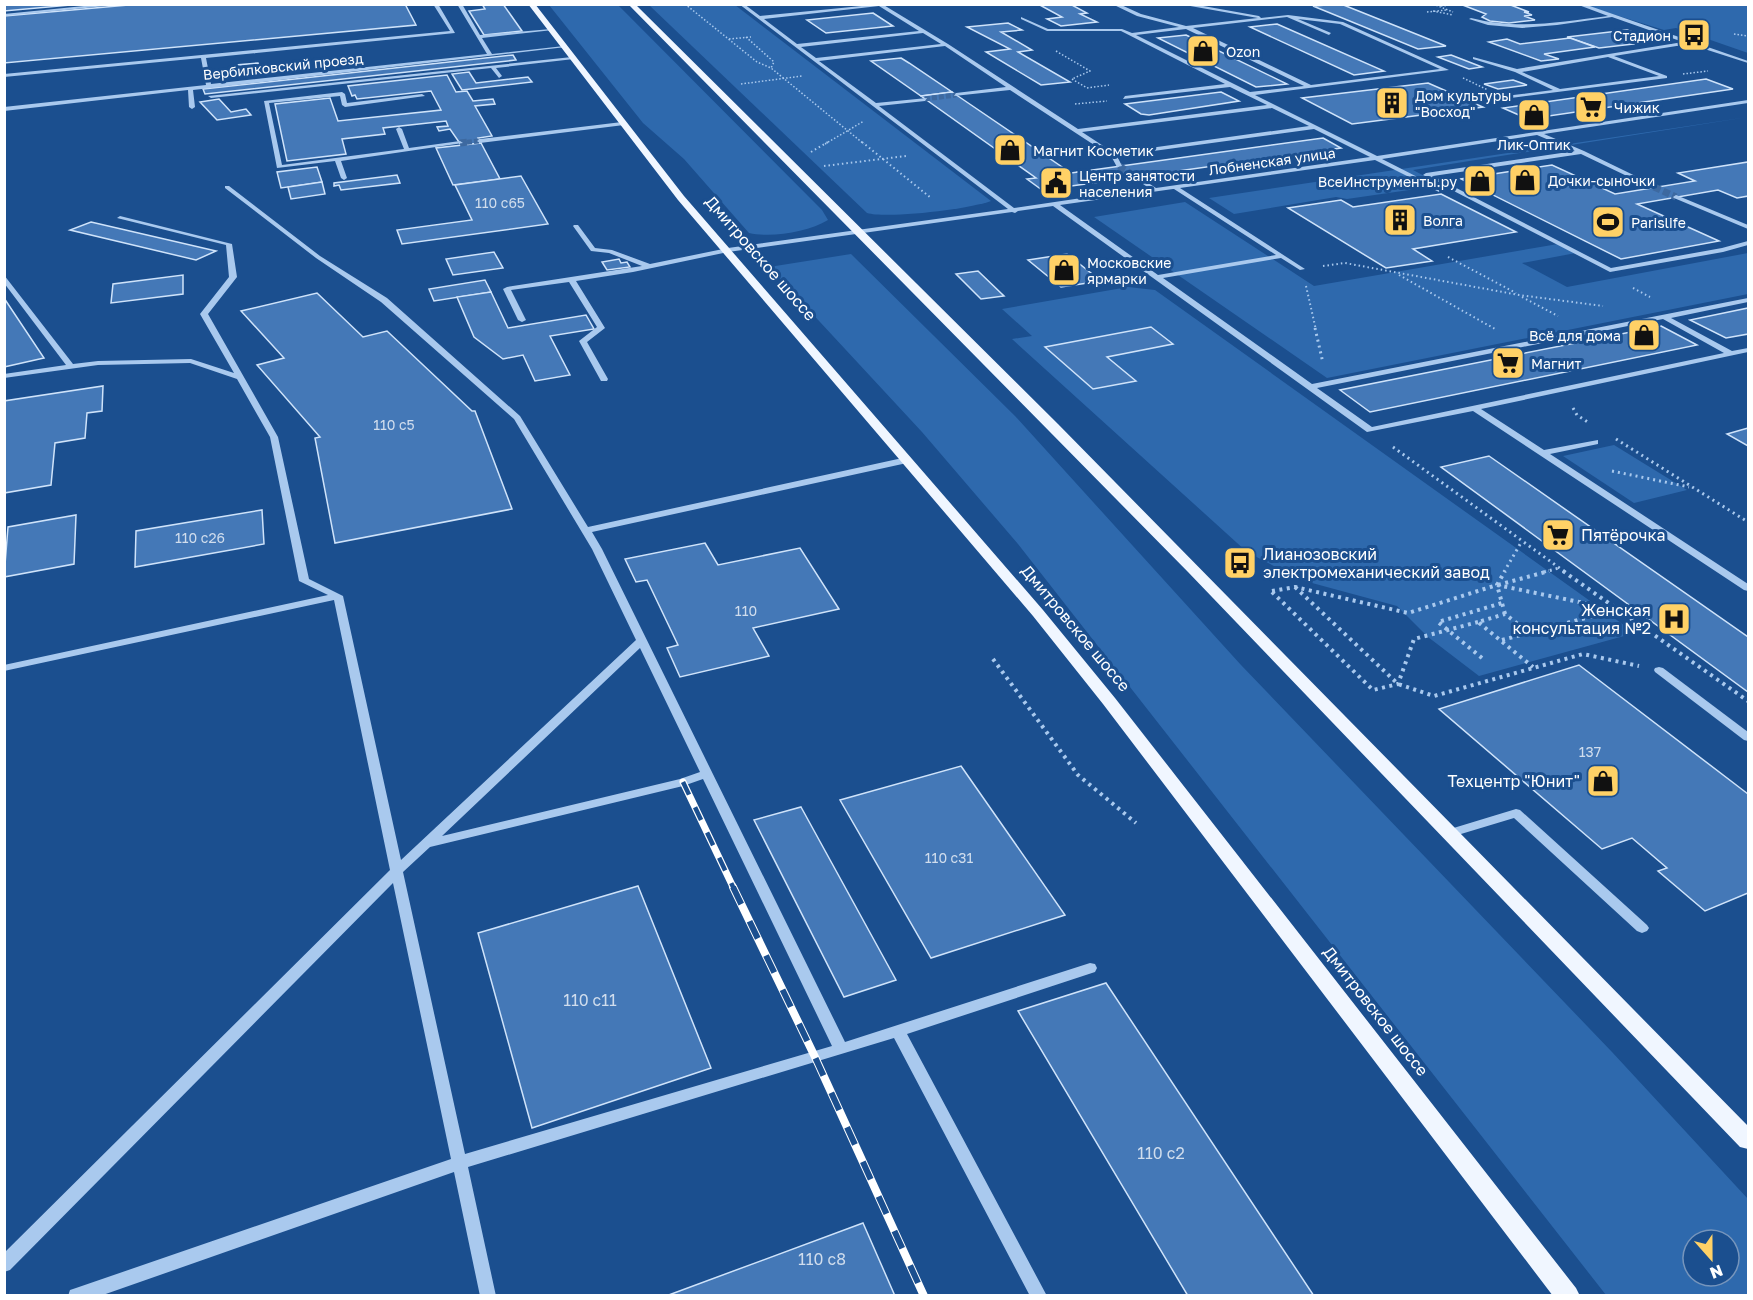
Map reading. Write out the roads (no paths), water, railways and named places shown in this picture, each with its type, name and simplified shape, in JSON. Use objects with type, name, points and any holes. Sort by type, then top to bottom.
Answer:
[{"type":"main road","name":"Дмитровское шоссе","points":[[531,4],[681,198],[907,460],[1109,701],[1568,1296]]},
{"type":"main road","points":[[631,4],[862,232],[1749,1140]]},
{"type":"street","points":[[4,15],[124,4]]},
{"type":"street","points":[[4,76],[453,32],[435,4]]},
{"type":"street","points":[[459,4],[490,55]]},
{"type":"street","points":[[741,4],[1015,211]]},
{"type":"street","points":[[1114,4],[1139,15],[1190,29],[1311,87]]},
{"type":"street","points":[[1181,4],[1272,18]]},
{"type":"street","points":[[1578,4],[1749,62]]},
{"type":"street","points":[[759,18],[879,5],[945,45],[1113,155],[1119,166]]},
{"type":"street","points":[[1132,34],[1287,16],[1341,23],[1446,70],[1250,94]]},
{"type":"street","points":[[1287,16],[1329,34]]},
{"type":"street","points":[[1471,19],[1494,26],[1514,28],[1613,16]]},
{"type":"street","points":[[1606,23],[1613,16]]},
{"type":"street","points":[[1023,18],[1047,30],[1122,30],[1132,34],[1439,190]]},
{"type":"street","points":[[479,37],[551,30]]},
{"type":"street","points":[[795,46],[923,32]]},
{"type":"street","points":[[1517,71],[1690,42]]},
{"type":"street","points":[[814,60],[945,45]]},
{"type":"street","name":"Вербилковский проезд","points":[[4,109],[564,47]]},
{"type":"street","points":[[203,56],[209,86]]},
{"type":"street","points":[[1505,98],[1665,77],[1610,56]]},
{"type":"street","points":[[211,96],[572,58]]},
{"type":"street","points":[[1475,58],[1517,71],[1559,91]]},
{"type":"street","points":[[492,66],[499,76]]},
{"type":"street","points":[[1125,98],[1230,85]]},
{"type":"street","points":[[190,88],[192,106]]},
{"type":"street","points":[[956,95],[1010,88]]},
{"type":"street","points":[[233,94],[236,105]]},
{"type":"street","points":[[422,96],[345,105],[342,94],[266,102],[279,167],[460,143]]},
{"type":"street","points":[[874,105],[925,99]]},
{"type":"street","name":"Лобненская улица","points":[[522,320],[507,290],[728,250],[1176,188],[1749,101]]},
{"type":"street","points":[[1076,131],[1273,106]]},
{"type":"street","points":[[480,141],[622,124]]},
{"type":"street","points":[[1113,155],[1316,127]]},
{"type":"street","points":[[399,129],[407,150]]},
{"type":"street","points":[[1539,134],[1654,187]]},
{"type":"street","points":[[1582,152],[1426,175],[1611,270],[1723,250],[1749,243]]},
{"type":"street","points":[[338,160],[344,178]]},
{"type":"street","points":[[1136,177],[1156,190]]},
{"type":"street","points":[[227,187],[318,258],[384,300],[517,418],[597,549],[841,1049]]},
{"type":"street","points":[[1176,188],[1302,269]]},
{"type":"street","points":[[1676,197],[1749,227]]},
{"type":"street","points":[[1056,205],[1370,430],[1749,350]]},
{"type":"street","points":[[120,218],[229,244],[233,277],[204,314],[274,437],[304,581],[338,596]]},
{"type":"street","points":[[576,226],[592,250],[610,251],[648,266]]},
{"type":"street","points":[[1157,277],[1282,256]]},
{"type":"street","points":[[4,277],[70,367]]},
{"type":"street","points":[[572,280],[601,328],[584,341],[604,379]]},
{"type":"street","points":[[1311,387],[1749,300]]},
{"type":"street","points":[[1664,317],[1732,354]]},
{"type":"street","points":[[4,376],[98,363],[191,361],[238,377]]},
{"type":"street","points":[[1474,408],[1749,588]]},
{"type":"street","points":[[1544,453],[1594,442]]},
{"type":"street","points":[[585,531],[907,460]]},
{"type":"street","points":[[4,668],[338,596]]},
{"type":"street","points":[[338,596],[488,1296]]},
{"type":"street","points":[[4,1265],[397,871],[641,641]]},
{"type":"street","points":[[1659,670],[1749,737]]},
{"type":"street","points":[[426,844],[682,782],[705,774]]},
{"type":"street","points":[[1451,833],[1516,813],[1642,928]]},
{"type":"street","points":[[76,1296],[459,1164],[841,1049],[1090,968]]},
{"type":"street","points":[[898,1031],[1039,1296]]},
{"type":"tunnel","points":[[925,99],[956,95]]},
{"type":"tunnel","points":[[469,142],[460,143],[480,141]]},
{"type":"tunnel","points":[[1119,166],[1136,177]]},
{"type":"tunnel","points":[[1654,187],[1676,197]]},
{"type":"railway","points":[[683,782],[734,889]]},
{"type":"railway","points":[[733,887],[815,1057],[924,1296]]},
{"type":"place","name":"Стадион","points":[[1694,35]]},
{"type":"place","name":"Ozon","points":[[1203,51]]},
{"type":"place","name":"Дом культуры \"Восход\"","points":[[1392,103]]},
{"type":"place","name":"Чижик","points":[[1591,107]]},
{"type":"place","name":"Лик-Оптик","points":[[1534,115]]},
{"type":"place","name":"Магнит Косметик","points":[[1010,150]]},
{"type":"place","name":"Дочки-сыночки","points":[[1525,180]]},
{"type":"place","name":"ВсеИнструменты.ру","points":[[1480,181]]},
{"type":"place","name":"Центр занятости населения","points":[[1056,183]]},
{"type":"place","name":"Волга","points":[[1400,220]]},
{"type":"place","name":"Parislife","points":[[1608,222]]},
{"type":"place","name":"Московские ярмарки","points":[[1064,270]]},
{"type":"place","name":"Всё для дома","points":[[1644,335]]},
{"type":"place","name":"Магнит","points":[[1508,363]]},
{"type":"place","name":"Пятёрочка","points":[[1558,535]]},
{"type":"place","name":"Лианозовский электромеханический завод","points":[[1240,563]]},
{"type":"place","name":"Женская консультация №2","points":[[1674,619]]},
{"type":"place","name":"Техцентр \"Юнит\"","points":[[1603,781]]}]
